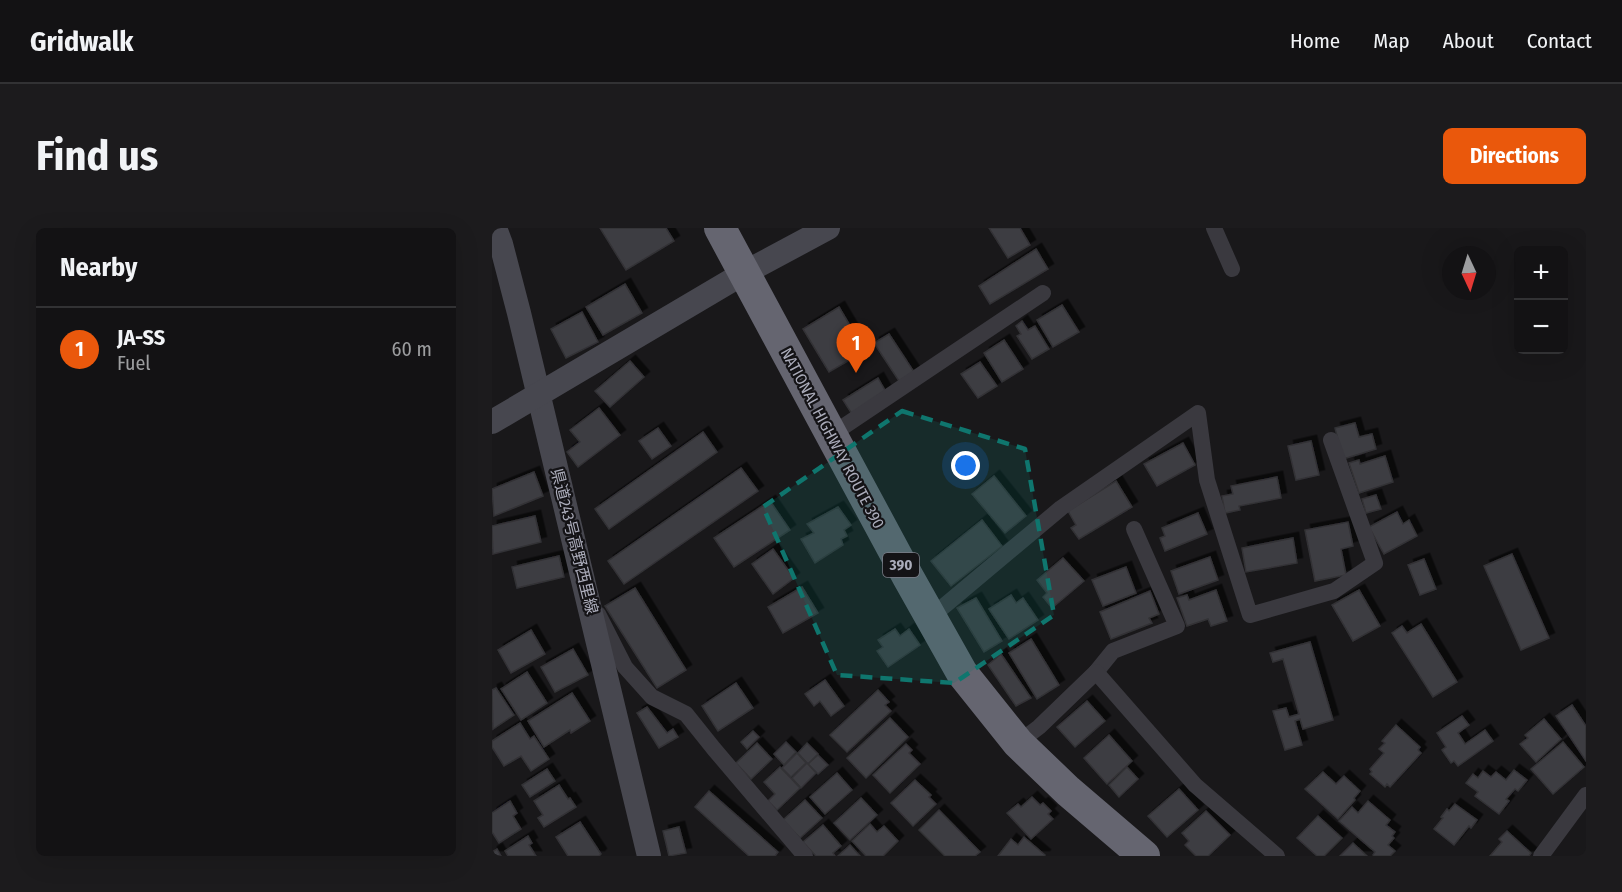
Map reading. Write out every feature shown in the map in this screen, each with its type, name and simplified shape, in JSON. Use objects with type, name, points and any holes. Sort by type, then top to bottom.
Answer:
[{"type":"highway","name":"NATIONAL HIGHWAY ROUTE 390","points":[[720,228],[962,673],[1018,743],[1068,791],[1144,856]]},
{"type":"main road","name":"県道243号高野西里線","points":[[495,228],[507,267],[588,595],[649,856]]},
{"type":"main road","points":[[492,422],[744,273],[828,228]]},
{"type":"street","points":[[1214,228],[1232,269]]},
{"type":"street","points":[[831,435],[1043,293]]},
{"type":"street","points":[[931,617],[1061,508],[1198,413],[1207,480],[1250,615],[1334,591],[1375,563],[1331,440]]},
{"type":"street","points":[[1018,743],[1039,727],[1096,672],[1113,651],[1177,626],[1134,529]]},
{"type":"street","points":[[588,595],[625,667],[652,697],[686,714],[805,856]]},
{"type":"street","points":[[1096,672],[1195,785],[1277,856]]},
{"type":"street","points":[[1541,856],[1586,795]]},
{"type":"highlighted area","points":[[902,411],[1025,449],[1054,615],[954,683],[837,675],[763,507]]},
{"type":"building","points":[[600,228],[666,228],[674,241],[626,270]]},
{"type":"building","points":[[989,228],[1020,228],[1030,245],[1008,258]]},
{"type":"building","points":[[1036,249],[1048,269],[990,304],[979,286]]},
{"type":"building","points":[[625,284],[642,313],[603,335],[586,307]]},
{"type":"building","points":[[1062,305],[1079,332],[1053,347],[1037,320]]},
{"type":"building","points":[[839,307],[865,351],[829,372],[803,329]]},
{"type":"building","points":[[582,312],[598,342],[566,358],[551,329]]},
{"type":"building","points":[[1022,321],[1028,330],[1035,326],[1049,349],[1032,359],[1017,336],[1021,334],[1016,326]]},
{"type":"building","points":[[889,334],[914,372],[899,381],[874,343]]},
{"type":"building","points":[[1004,340],[1023,369],[1002,382],[984,353]]},
{"type":"building","points":[[630,361],[644,377],[610,407],[595,391]]},
{"type":"building","points":[[980,362],[997,386],[978,398],[961,374]]},
{"type":"building","points":[[878,378],[886,392],[852,414],[843,400]]},
{"type":"building","points":[[599,408],[620,435],[578,467],[567,452],[580,442],[570,430]]},
{"type":"building","points":[[1355,423],[1359,437],[1372,434],[1376,449],[1343,459],[1335,428]]},
{"type":"building","points":[[658,428],[671,446],[652,459],[639,441]]},
{"type":"building","points":[[703,432],[717,452],[609,529],[595,509]]},
{"type":"building","points":[[1311,441],[1319,475],[1296,480],[1288,446]]},
{"type":"building","points":[[1183,443],[1195,465],[1157,486],[1144,464]]},
{"type":"building","points":[[1385,456],[1393,482],[1359,493],[1349,463],[1359,460],[1360,464]]},
{"type":"building","points":[[741,468],[758,491],[624,584],[608,561]]},
{"type":"building","points":[[534,472],[543,496],[494,516],[492,489]]},
{"type":"building","points":[[994,476],[1026,516],[1005,533],[972,494]]},
{"type":"building","points":[[1277,477],[1281,498],[1239,506],[1240,510],[1225,513],[1222,496],[1233,494],[1231,486]]},
{"type":"building","points":[[1116,481],[1132,507],[1079,539],[1071,528],[1076,525],[1068,511]]},
{"type":"building","points":[[1376,495],[1381,509],[1366,513],[1362,499]]},
{"type":"building","points":[[770,501],[790,530],[734,567],[714,538]]},
{"type":"building","points":[[838,507],[851,525],[844,530],[847,536],[841,539],[843,545],[815,563],[801,539],[814,533],[807,524]]},
{"type":"building","points":[[1397,512],[1403,524],[1409,520],[1417,536],[1384,554],[1369,527]]},
{"type":"building","points":[[1198,513],[1207,534],[1165,551],[1160,538],[1165,536],[1162,528]]},
{"type":"building","points":[[535,516],[541,542],[493,554],[492,526]]},
{"type":"building","points":[[982,520],[1002,546],[951,586],[931,561]]},
{"type":"building","points":[[1348,522],[1353,546],[1341,549],[1346,575],[1315,581],[1305,530]]},
{"type":"building","points":[[1293,538],[1297,563],[1246,572],[1242,548]]},
{"type":"building","points":[[773,549],[794,578],[773,594],[752,564]]},
{"type":"building","points":[[1512,554],[1549,638],[1521,650],[1484,566]]},
{"type":"building","points":[[559,556],[564,577],[517,588],[512,567]]},
{"type":"building","points":[[1210,557],[1218,580],[1179,594],[1171,571]]},
{"type":"building","points":[[1063,558],[1084,581],[1052,608],[1043,597],[1047,593],[1037,580]]},
{"type":"building","points":[[1424,559],[1436,589],[1420,595],[1408,565]]},
{"type":"building","points":[[1126,567],[1136,593],[1103,606],[1092,580]]},
{"type":"building","points":[[802,587],[818,613],[783,633],[768,607]]},
{"type":"building","points":[[635,588],[686,670],[657,688],[605,606]]},
{"type":"building","points":[[1216,590],[1227,621],[1211,626],[1208,619],[1187,626],[1177,598],[1187,595],[1189,600]]},
{"type":"building","points":[[1359,590],[1380,626],[1353,641],[1332,605]]},
{"type":"building","points":[[1150,591],[1159,614],[1149,618],[1152,623],[1111,639],[1100,612]]},
{"type":"building","points":[[1011,595],[1016,603],[1023,598],[1038,620],[1009,639],[989,609]]},
{"type":"building","points":[[976,598],[1002,641],[984,652],[957,608]]},
{"type":"building","points":[[1421,624],[1457,682],[1433,697],[1392,633],[1402,626],[1407,633]]},
{"type":"building","points":[[895,629],[900,636],[909,629],[920,645],[888,667],[877,651],[883,647],[878,640]]},
{"type":"building","points":[[531,630],[545,654],[511,673],[498,650]]},
{"type":"building","points":[[1031,639],[1059,685],[1037,699],[1009,653]]},
{"type":"building","points":[[1310,642],[1333,720],[1303,729],[1300,719],[1295,721],[1302,745],[1285,750],[1273,711],[1286,708],[1289,717],[1299,714],[1283,659],[1273,662],[1270,653]]},
{"type":"building","points":[[573,649],[588,675],[555,692],[541,667]]},
{"type":"building","points":[[1001,654],[1031,698],[1016,706],[988,665]]},
{"type":"building","points":[[527,672],[547,703],[521,720],[501,689]]},
{"type":"building","points":[[825,680],[844,706],[831,716],[820,701],[814,706],[805,694]]},
{"type":"building","points":[[736,683],[753,708],[718,731],[702,706]]},
{"type":"building","points":[[496,688],[514,715],[493,729],[492,690]]},
{"type":"building","points":[[878,690],[889,702],[885,705],[891,711],[847,752],[830,735]]},
{"type":"building","points":[[572,693],[590,721],[571,733],[570,730],[544,747],[528,721]]},
{"type":"building","points":[[1087,701],[1105,721],[1075,747],[1057,727]]},
{"type":"building","points":[[1572,705],[1586,726],[1586,761],[1556,716]]},
{"type":"building","points":[[647,707],[667,733],[673,729],[678,737],[659,748],[637,713]]},
{"type":"building","points":[[1462,716],[1469,725],[1458,733],[1465,744],[1485,730],[1493,741],[1458,766],[1454,761],[1451,763],[1442,750],[1446,747],[1437,733]]},
{"type":"building","points":[[890,718],[908,737],[866,778],[847,758]]},
{"type":"building","points":[[1544,719],[1561,739],[1536,762],[1520,744],[1528,738],[1525,735]]},
{"type":"building","points":[[520,723],[530,739],[534,736],[549,759],[531,771],[521,756],[504,766],[492,747],[492,741]]},
{"type":"building","points":[[1396,725],[1420,747],[1418,750],[1421,753],[1390,787],[1387,784],[1385,787],[1370,774],[1372,772],[1370,769],[1384,753],[1379,749],[1385,743],[1382,741]]},
{"type":"building","points":[[753,731],[759,737],[747,749],[741,742]]},
{"type":"building","points":[[1109,735],[1132,761],[1107,784],[1084,758]]},
{"type":"building","points":[[786,742],[796,752],[784,765],[774,754]]},
{"type":"building","points":[[1563,742],[1584,767],[1553,794],[1531,769]]},
{"type":"building","points":[[757,743],[772,759],[751,779],[736,763]]},
{"type":"building","points":[[807,743],[818,754],[808,764],[798,753]]},
{"type":"building","points":[[906,744],[912,750],[909,753],[920,764],[890,793],[873,775]]},
{"type":"building","points":[[797,753],[806,763],[791,777],[782,768]]},
{"type":"building","points":[[818,755],[828,765],[818,774],[808,764]]},
{"type":"building","points":[[807,763],[816,773],[801,788],[792,778]]},
{"type":"building","points":[[780,767],[800,788],[777,810],[768,801],[775,794],[764,782]]},
{"type":"building","points":[[1127,767],[1138,779],[1119,797],[1109,785]]},
{"type":"building","points":[[547,769],[555,781],[530,797],[522,785]]},
{"type":"building","points":[[1514,770],[1527,780],[1518,791],[1515,789],[1506,799],[1509,801],[1499,814],[1475,796],[1478,792],[1466,783],[1473,774],[1478,778],[1483,771],[1491,777],[1496,772],[1506,780]]},
{"type":"building","points":[[1323,772],[1336,784],[1344,776],[1360,791],[1338,819],[1305,789]]},
{"type":"building","points":[[837,773],[852,790],[825,814],[810,797]]},
{"type":"building","points":[[915,780],[931,795],[929,797],[936,804],[913,826],[891,803]]},
{"type":"building","points":[[559,785],[576,807],[544,827],[538,818],[543,815],[534,801]]},
{"type":"building","points":[[1179,789],[1198,810],[1167,837],[1148,816]]},
{"type":"building","points":[[709,791],[778,852],[775,856],[749,856],[695,807]]},
{"type":"building","points":[[1032,797],[1051,811],[1048,814],[1053,819],[1031,839],[1007,813],[1018,804],[1021,807]]},
{"type":"building","points":[[861,798],[877,815],[850,840],[834,823]]},
{"type":"building","points":[[805,800],[822,818],[800,838],[783,820]]},
{"type":"building","points":[[510,801],[517,813],[513,816],[521,829],[499,843],[492,832],[492,813]]},
{"type":"building","points":[[1368,801],[1390,820],[1386,825],[1395,832],[1392,836],[1394,838],[1388,845],[1395,851],[1390,856],[1374,856],[1375,852],[1339,821],[1352,807],[1358,813]]},
{"type":"building","points":[[1455,804],[1477,820],[1471,828],[1469,826],[1454,845],[1434,829],[1447,809],[1449,811]]},
{"type":"building","points":[[939,810],[980,852],[975,856],[945,856],[919,830]]},
{"type":"building","points":[[1206,811],[1230,835],[1208,856],[1196,856],[1185,845],[1189,841],[1182,833]]},
{"type":"building","points":[[1318,816],[1342,838],[1324,856],[1317,856],[1297,838]]},
{"type":"building","points":[[580,822],[601,854],[599,856],[568,856],[556,837]]},
{"type":"building","points":[[870,824],[877,832],[884,826],[898,841],[883,856],[866,856],[852,841]]},
{"type":"building","points":[[823,825],[841,846],[833,853],[835,856],[816,856],[803,842]]},
{"type":"building","points":[[679,827],[686,853],[669,856],[663,831]]},
{"type":"building","points":[[1507,831],[1531,853],[1529,856],[1490,856],[1502,842],[1499,839]]},
{"type":"building","points":[[528,836],[532,843],[529,845],[536,856],[508,856],[505,851]]},
{"type":"building","points":[[1024,837],[1045,855],[998,856],[1011,839],[1018,845]]},
{"type":"building","points":[[1353,843],[1367,856],[1340,856]]},
{"type":"building","points":[[850,845],[860,856],[838,856]]},
{"type":"building","points":[[497,849],[501,856],[492,856],[492,852]]},
{"type":"place","name":"JA-SS","points":[[856,373]]}]
